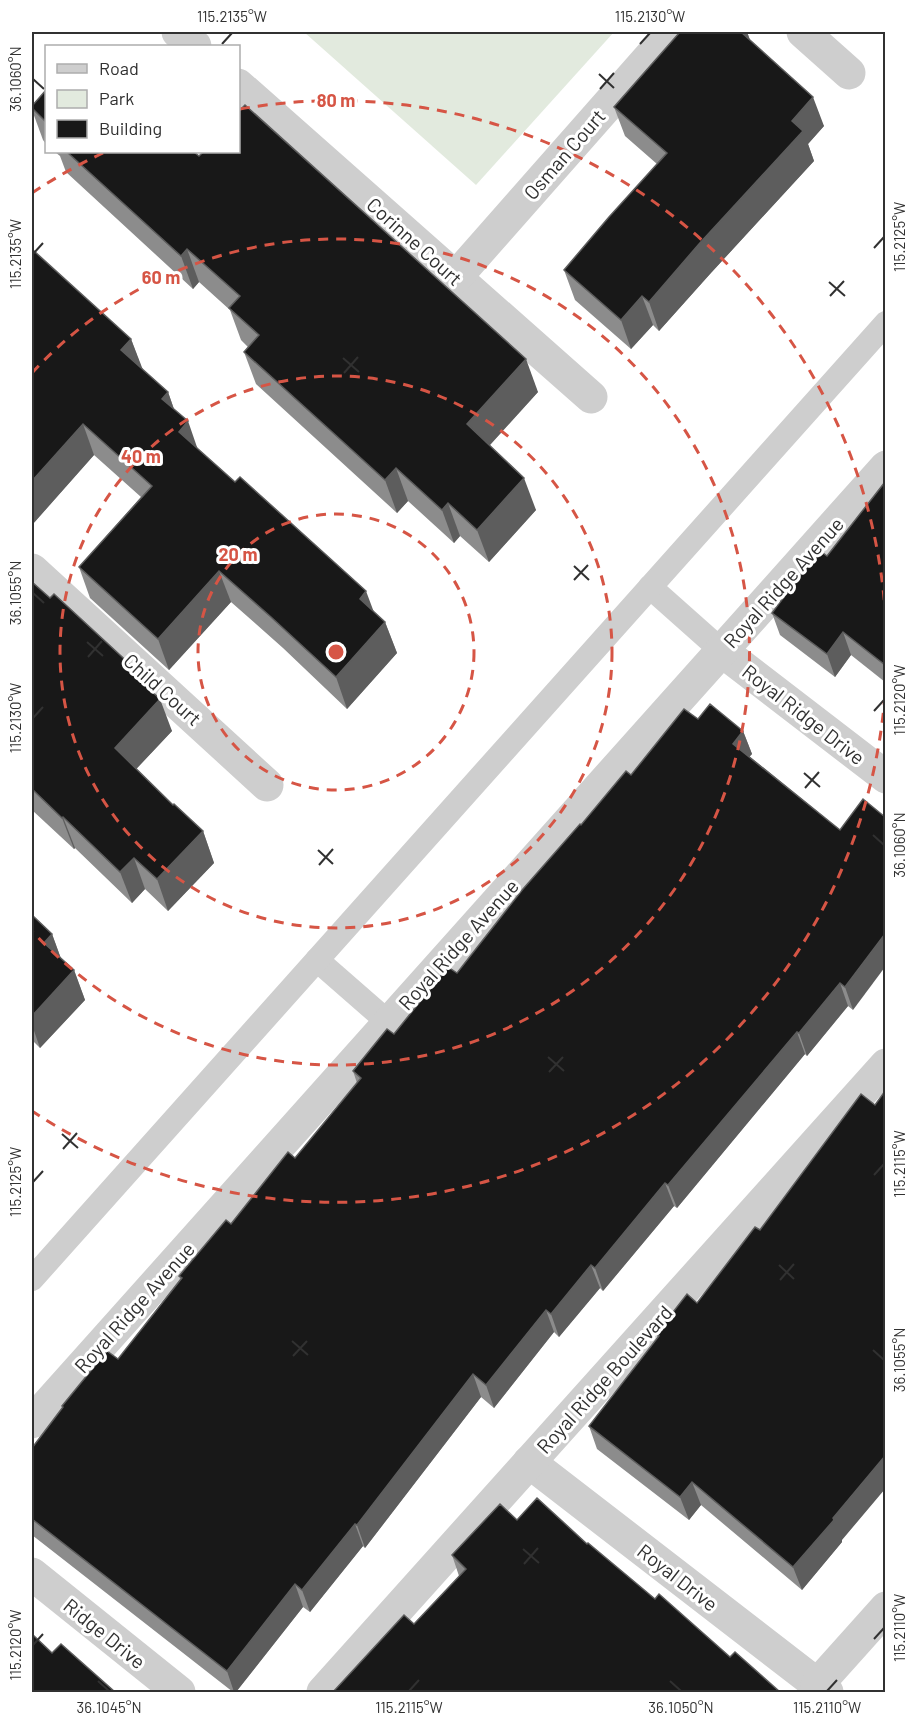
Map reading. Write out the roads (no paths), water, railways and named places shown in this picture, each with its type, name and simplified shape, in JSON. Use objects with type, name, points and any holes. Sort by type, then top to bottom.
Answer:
[{"type":"street","points":[[178,32],[194,45]]},
{"type":"street","name":"Osman Court","points":[[456,277],[672,32]]},
{"type":"street","points":[[803,32],[849,73]]},
{"type":"street","name":"Corinne Court","points":[[240,87],[591,397]]},
{"type":"street","name":"Royal Ridge Avenue","points":[[32,1422],[885,467]]},
{"type":"street","name":"Child Court","points":[[32,570],[267,785]]},
{"type":"street","name":"Royal Ridge Drive","points":[[722,651],[885,777]]},
{"type":"street","name":"Royal Ridge Boulevard","points":[[323,1692],[885,1065]]},
{"type":"street","name":"Royal Drive","points":[[529,1462],[822,1689]]},
{"type":"street","name":"Ridge Drive","points":[[32,1574],[178,1692]]},
{"type":"street","points":[[822,1689],[885,1608]]},
{"type":"lane","points":[[32,1279],[885,322]]},
{"type":"lane","points":[[650,587],[722,651]]},
{"type":"lane","points":[[317,960],[388,1022]]}]
